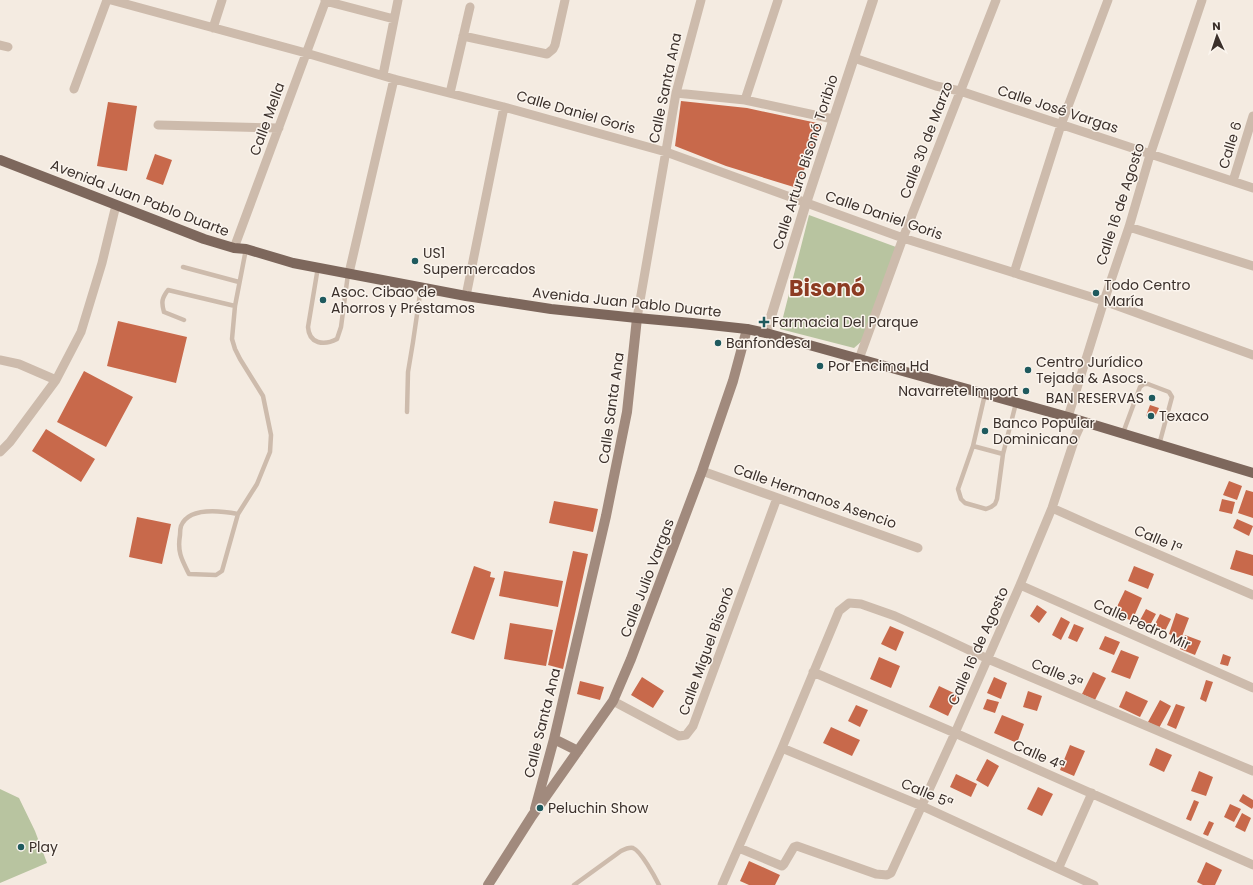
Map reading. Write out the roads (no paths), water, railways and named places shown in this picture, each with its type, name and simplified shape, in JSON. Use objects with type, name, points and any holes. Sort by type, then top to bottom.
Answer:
[{"type":"main road","name":"Avenida Juan Pablo Duarte","points":[[0,160],[174,228],[234,248],[246,249],[293,263],[466,296],[551,309],[747,329],[766,333],[1068,417],[1253,473]]},
{"type":"main road","name":"Calle Santa Ana","points":[[532,816],[554,739],[617,465],[627,412],[637,318]]},
{"type":"main road","name":"Calle Julio Vargas","points":[[532,816],[613,701],[632,659],[702,471],[733,381],[747,329]]},
{"type":"main road","points":[[554,739],[578,752]]},
{"type":"main road","points":[[488,885],[532,816]]},
{"type":"street","points":[[74,89],[107,0]]},
{"type":"street","name":"Calle Daniel Goris","points":[[111,0],[666,152],[903,238],[1104,300],[1253,354]]},
{"type":"street","points":[[146,9],[148,0]]},
{"type":"street","points":[[213,28],[222,0]]},
{"type":"street","points":[[326,0],[394,19]]},
{"type":"street","name":"Calle Mella","points":[[234,248],[326,0]]},
{"type":"street","points":[[382,75],[398,0]]},
{"type":"street","points":[[463,36],[547,54],[555,45],[565,0]]},
{"type":"street","name":"Calle Santa Ana","points":[[637,318],[676,92],[701,0]]},
{"type":"street","points":[[745,100],[778,0]]},
{"type":"street","name":"Calle Arturo Bisonó Toribio","points":[[766,333],[806,203],[873,0]]},
{"type":"street","name":"Calle 30 de Marzo","points":[[859,359],[903,238],[996,0]]},
{"type":"street","points":[[1014,273],[1061,125],[1108,0]]},
{"type":"street","name":"Calle 16 de Agosto","points":[[1068,417],[1104,300],[1129,227],[1150,155],[1202,0]]},
{"type":"street","points":[[450,93],[470,7]]},
{"type":"street","name":"Calle José Vargas","points":[[854,58],[936,86],[960,91],[1253,188]]},
{"type":"street","points":[[349,273],[394,78]]},
{"type":"street","points":[[676,92],[745,100],[833,119]]},
{"type":"street","points":[[466,296],[504,107]]},
{"type":"street","name":"Calle 6","points":[[1233,182],[1253,116]]},
{"type":"street","points":[[158,125],[279,128]]},
{"type":"street","points":[[0,452],[10,442],[56,380],[81,332],[102,264],[116,205]]},
{"type":"street","points":[[1129,227],[1253,266]]},
{"type":"street","points":[[0,360],[19,364],[56,380]]},
{"type":"street","name":"Calle 16 de Agosto","points":[[739,848],[782,866],[794,847],[797,846],[876,874],[887,875],[891,873],[1020,585],[1052,508],[1076,435],[1082,422]]},
{"type":"street","name":"Calle Hermanos Asencio","points":[[702,471],[918,548]]},
{"type":"street","name":"Calle Miguel Bisonó","points":[[613,701],[679,736],[686,736],[693,726],[777,498]]},
{"type":"street","name":"Calle 1ª","points":[[1052,508],[1253,595]]},
{"type":"street","name":"Calle Pedro Mir","points":[[1020,585],[1253,688]]},
{"type":"street","name":"Calle 3ª","points":[[814,672],[839,611],[849,603],[861,604],[896,616],[988,659],[1253,772]]},
{"type":"street","points":[[722,885],[814,672]]},
{"type":"street","name":"Calle 4ª","points":[[814,672],[1253,864]]},
{"type":"street","name":"Calle 5ª","points":[[782,748],[922,806],[1094,885]]},
{"type":"street","points":[[1058,868],[1092,794]]},
{"type":"lane","points":[[238,514],[206,511],[189,516],[182,526],[179,542],[180,558],[189,574],[216,576],[222,571],[238,514],[257,484],[270,452],[270,435],[263,396],[240,359],[232,339],[235,306],[246,249]]},
{"type":"lane","points":[[183,267],[239,282]]},
{"type":"lane","points":[[318,268],[308,334],[312,339],[321,343],[331,342],[337,339],[342,327],[349,273]]},
{"type":"lane","points":[[408,412],[408,372],[421,287]]},
{"type":"lane","points":[[184,320],[164,312],[161,304],[162,297],[168,290],[235,306]]},
{"type":"lane","points":[[1123,434],[1140,387],[1144,384],[1148,384],[1169,392],[1172,397],[1159,445]]},
{"type":"lane","points":[[985,394],[973,446],[958,489],[959,495],[965,503],[986,509],[991,508],[995,504],[1003,454],[1016,403]]},
{"type":"lane","points":[[973,446],[1003,454]]},
{"type":"lane","points":[[574,885],[626,848],[632,848],[638,852],[659,885]]},
{"type":"place","name":"US1 Supermercados","points":[[415,261]]},
{"type":"place","name":"Todo Centro María","points":[[1096,293]]},
{"type":"place","name":"Asoc. Cibao de Ahorros y Préstamos","points":[[323,300]]},
{"type":"place","name":"Farmacia Del Parque","points":[[764,322]]},
{"type":"place","name":"Banfondesa","points":[[718,343]]},
{"type":"place","name":"Por Encima Hd","points":[[820,366]]},
{"type":"place","name":"Centro Jurídico Tejada & Asocs.","points":[[1028,370]]},
{"type":"place","name":"Navarrete Import","points":[[1026,391]]},
{"type":"place","name":"BAN RESERVAS","points":[[1152,398]]},
{"type":"place","name":"Texaco","points":[[1151,416]]},
{"type":"place","name":"Banco Popular Dominicano","points":[[985,431]]},
{"type":"place","name":"Peluchin Show","points":[[540,808]]},
{"type":"place","name":"Play","points":[[21,847]]},
{"type":"district","name":"Bisonó","points":[[827,288]]}]
